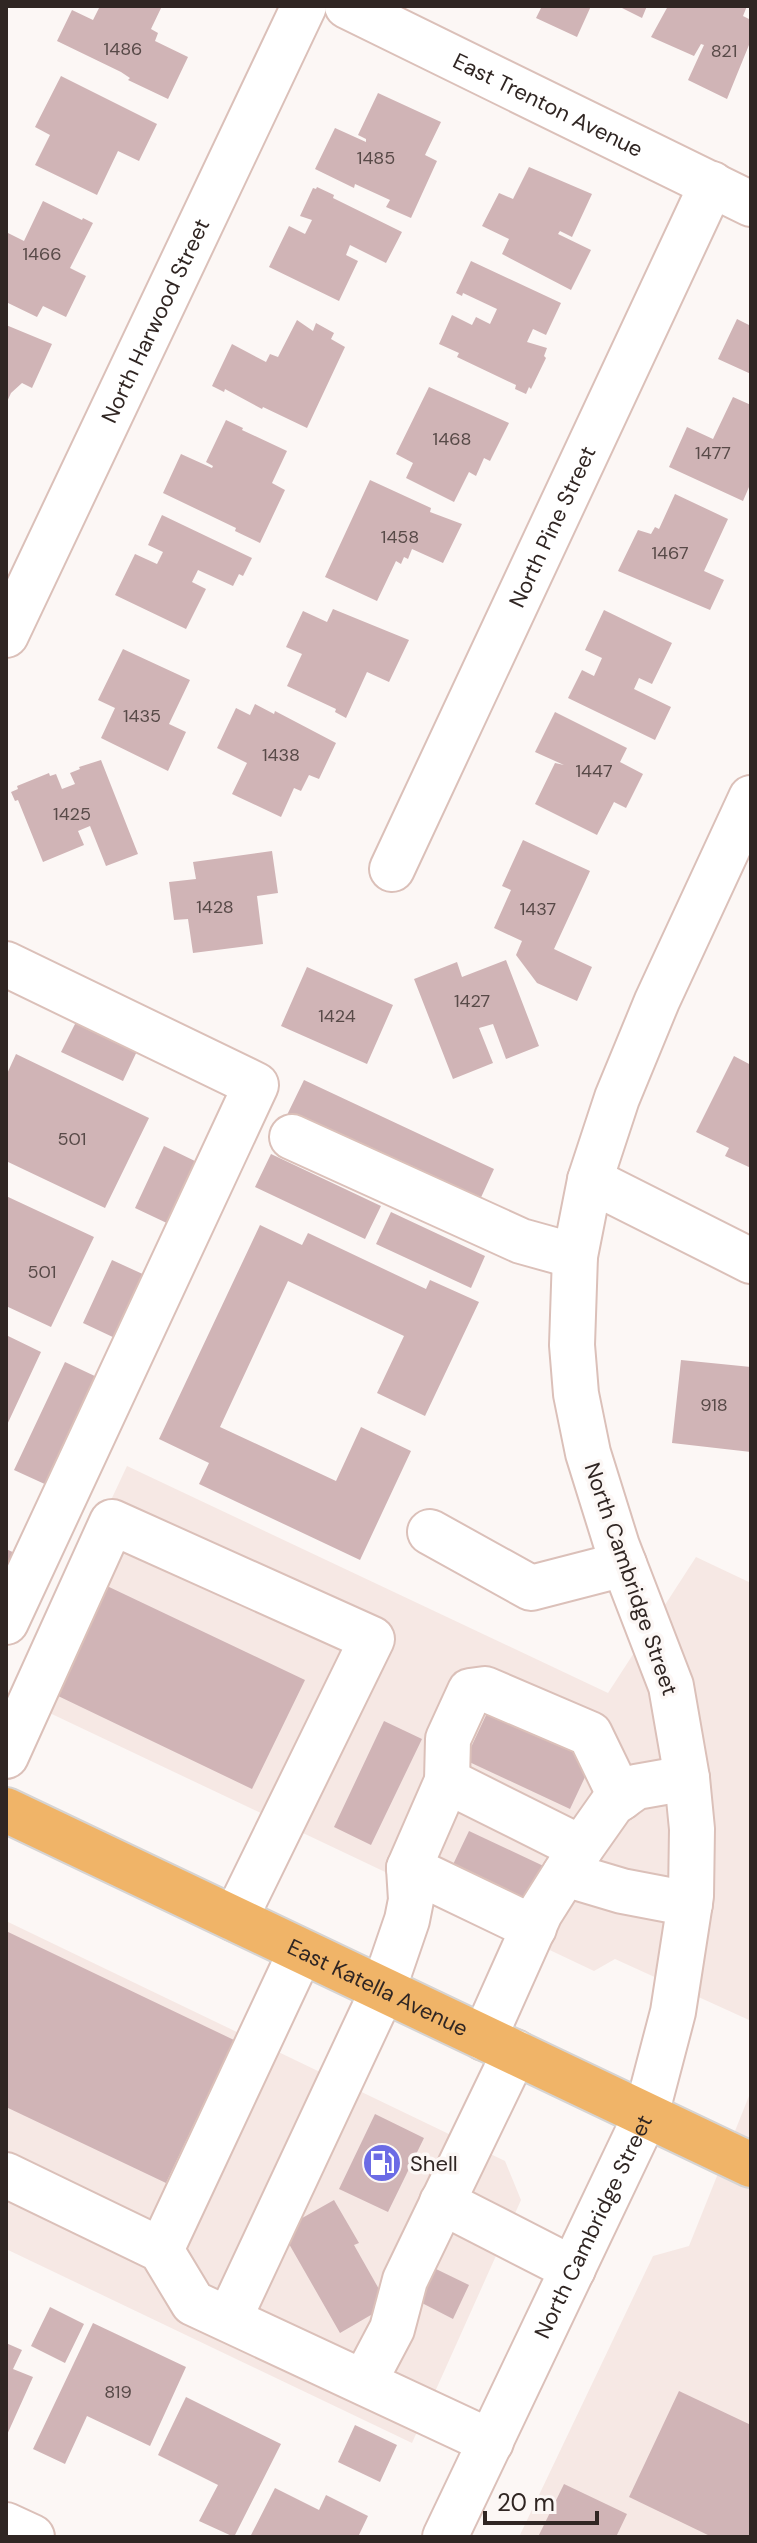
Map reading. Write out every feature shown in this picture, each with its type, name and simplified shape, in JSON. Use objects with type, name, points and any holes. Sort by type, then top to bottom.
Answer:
[{"type":"main road","name":"East Katella Avenue","points":[[6,1810],[751,2165]]},
{"type":"street","name":"North Harwood Street","points":[[6,635],[304,6]]},
{"type":"street","name":"East Trenton Avenue","points":[[347,6],[751,204]]},
{"type":"street","name":"North Pine Street","points":[[392,869],[712,184]]},
{"type":"street","name":"North Cambridge Street","points":[[445,2537],[646,2115],[673,2012],[690,1904],[692,1829],[687,1778],[671,1686],[600,1498],[576,1394],[572,1345],[575,1256],[590,1180],[634,1056],[751,798]]},
{"type":"street","points":[[6,964],[256,1085],[6,1622]]},
{"type":"street","points":[[292,1137],[521,1241],[575,1256]]},
{"type":"street","points":[[590,1180],[751,1261]]},
{"type":"street","points":[[6,1756],[112,1522],[372,1639],[235,1919]]},
{"type":"street","points":[[430,1532],[531,1588],[624,1564]]},
{"type":"street","points":[[229,2319],[383,1990],[411,1900],[409,1868],[447,1781],[448,1739],[470,1691],[485,1689],[590,1734],[621,1798]]},
{"type":"street","points":[[364,2382],[392,2329],[405,2280],[442,2202],[500,2045],[534,1928],[573,1861],[612,1804],[636,1787],[687,1778]]},
{"type":"street","points":[[447,1781],[622,1891],[690,1904]]},
{"type":"street","points":[[409,1868],[534,1928]]},
{"type":"street","points":[[161,2250],[301,1951]]},
{"type":"street","points":[[6,2175],[161,2250],[193,2303],[491,2442]]},
{"type":"street","points":[[442,2202],[573,2269]]},
{"type":"street","points":[[6,2525],[32,2537]]},
{"type":"shaded area","points":[[127,1466],[608,1693],[696,1557],[751,1583],[751,2024],[749,2020],[615,1959],[594,1971],[18,1698]]},
{"type":"shaded area","points":[[6,1921],[505,2161],[521,2200],[412,2443],[6,2249]]},
{"type":"shaded area","points":[[751,2091],[751,2537],[519,2537],[653,2256],[689,2246]]},
{"type":"building","points":[[100,6],[162,6],[151,29],[158,33],[155,41],[188,57],[168,99],[57,41],[72,10],[93,20]]},
{"type":"building","points":[[542,6],[591,6],[577,37],[536,18]]},
{"type":"building","points":[[618,6],[647,6],[642,18]]},
{"type":"building","points":[[668,6],[747,6],[743,16],[751,20],[751,40],[727,99],[688,80],[704,45],[701,44],[694,56],[651,37]]},
{"type":"building","points":[[61,76],[157,124],[139,161],[118,151],[97,195],[35,165],[50,135],[35,127]]},
{"type":"building","points":[[378,93],[441,122],[425,155],[437,161],[411,218],[386,207],[390,200],[355,184],[354,188],[315,169],[335,128],[366,142],[358,135]]},
{"type":"building","points":[[529,167],[592,194],[572,237],[560,231],[558,234],[591,250],[571,290],[502,254],[509,239],[482,226],[499,193],[513,199]]},
{"type":"building","points":[[317,187],[402,232],[386,263],[350,245],[346,255],[358,261],[339,301],[269,267],[289,226],[305,234],[312,220],[300,216],[313,188]]},
{"type":"building","points":[[43,201],[93,223],[70,268],[86,276],[66,317],[43,306],[37,317],[6,302],[6,232],[24,241]]},
{"type":"building","points":[[471,261],[561,303],[546,335],[533,329],[527,342],[547,348],[546,358],[526,394],[515,389],[516,385],[457,357],[459,353],[439,344],[452,315],[472,325],[476,317],[490,324],[497,309],[463,293],[462,296],[456,293]]},
{"type":"building","points":[[737,319],[751,326],[751,374],[718,359]]},
{"type":"building","points":[[297,320],[313,331],[316,323],[334,333],[331,339],[345,347],[307,428],[225,389],[224,392],[212,386],[232,344],[266,362],[270,354],[278,357]]},
{"type":"building","points":[[6,325],[52,344],[32,388],[22,383],[11,393],[6,404]]},
{"type":"building","points":[[429,387],[509,423],[490,461],[484,458],[476,476],[469,472],[454,502],[406,478],[413,463],[396,454]]},
{"type":"building","points":[[733,397],[751,405],[751,488],[743,501],[669,467],[687,427],[713,439]]},
{"type":"building","points":[[226,420],[287,451],[272,483],[285,490],[260,543],[163,493],[181,454],[212,468],[206,462]]},
{"type":"building","points":[[370,480],[431,508],[430,512],[462,524],[443,563],[412,549],[408,559],[404,557],[401,564],[396,561],[377,601],[325,577]]},
{"type":"building","points":[[675,494],[728,519],[704,571],[724,580],[710,610],[618,571],[638,530],[651,534],[655,527],[659,529]]},
{"type":"building","points":[[162,515],[252,558],[243,576],[239,574],[233,586],[198,570],[192,582],[206,589],[186,629],[115,595],[135,554],[157,564],[163,552],[148,545]]},
{"type":"building","points":[[333,609],[409,640],[389,682],[367,672],[346,718],[335,712],[336,709],[287,686],[302,654],[286,647],[303,611],[327,622]]},
{"type":"building","points":[[604,610],[672,643],[652,684],[639,678],[634,689],[671,707],[655,740],[568,698],[582,670],[594,676],[602,658],[585,650]]},
{"type":"building","points":[[123,649],[190,680],[169,724],[186,732],[168,771],[101,738],[115,708],[98,700]]},
{"type":"building","points":[[255,704],[336,743],[319,779],[309,775],[301,791],[294,788],[281,817],[232,794],[247,763],[217,748],[236,708],[250,715]]},
{"type":"building","points":[[555,712],[627,748],[620,762],[643,774],[626,808],[614,802],[597,835],[535,804],[555,763],[564,765],[535,752]]},
{"type":"building","points":[[101,760],[138,854],[106,866],[90,826],[78,831],[84,845],[43,862],[18,800],[15,801],[11,792],[18,789],[17,786],[49,773],[50,776],[56,774],[62,789],[75,784],[70,773]]},
{"type":"building","points":[[523,840],[590,871],[554,949],[592,967],[577,1001],[537,983],[516,955],[522,941],[494,928],[511,890],[502,886]]},
{"type":"building","points":[[272,851],[278,893],[257,896],[263,944],[193,953],[188,919],[174,920],[169,882],[196,879],[193,862]]},
{"type":"building","points":[[506,960],[539,1046],[506,1059],[493,1024],[479,1028],[493,1063],[453,1079],[414,979],[457,962],[462,977]]},
{"type":"building","points":[[307,967],[393,1005],[367,1064],[281,1026]]},
{"type":"building","points":[[78,1018],[139,1047],[123,1081],[61,1052]]},
{"type":"building","points":[[16,1054],[149,1118],[105,1208],[6,1161],[6,1076]]},
{"type":"building","points":[[734,1056],[751,1065],[751,1168],[725,1156],[729,1148],[696,1132]]},
{"type":"building","points":[[304,1080],[494,1169],[478,1204],[287,1115]]},
{"type":"building","points":[[164,1146],[199,1163],[171,1225],[135,1208]]},
{"type":"building","points":[[271,1154],[381,1206],[365,1239],[255,1187]]},
{"type":"building","points":[[6,1196],[94,1237],[51,1327],[6,1306]]},
{"type":"building","points":[[391,1212],[485,1256],[471,1288],[376,1244]]},
{"type":"building","points":[[260,1225],[302,1245],[308,1233],[426,1289],[430,1280],[479,1302],[425,1416],[377,1393],[404,1336],[288,1281],[220,1427],[336,1481],[361,1427],[411,1451],[360,1560],[199,1484],[209,1463],[159,1439]]},
{"type":"building","points":[[112,1260],[147,1276],[117,1339],[83,1323]]},
{"type":"building","points":[[6,1335],[41,1352],[6,1427]]},
{"type":"building","points":[[681,1360],[751,1367],[751,1452],[672,1443]]},
{"type":"building","points":[[65,1362],[99,1378],[49,1486],[14,1470]]},
{"type":"building","points":[[6,1549],[17,1554],[6,1577]]},
{"type":"building","points":[[107,1586],[305,1680],[252,1789],[56,1695]]},
{"type":"building","points":[[488,1711],[593,1760],[570,1809],[465,1760]]},
{"type":"building","points":[[384,1721],[422,1739],[371,1845],[334,1827]]},
{"type":"building","points":[[469,1831],[552,1870],[531,1914],[448,1875]]},
{"type":"building","points":[[6,1931],[234,2040],[166,2183],[6,2107]]},
{"type":"building","name":"Shell","points":[[375,2114],[424,2138],[388,2212],[339,2189]]},
{"type":"building","points":[[334,2200],[359,2243],[354,2245],[388,2305],[340,2333],[281,2230]]},
{"type":"building","points":[[436,2269],[469,2285],[453,2319],[420,2302]]},
{"type":"building","points":[[50,2307],[84,2324],[65,2363],[31,2346]]},
{"type":"building","points":[[93,2323],[186,2367],[150,2446],[87,2416],[65,2464],[33,2449]]},
{"type":"building","points":[[6,2343],[22,2350],[13,2369],[33,2377],[6,2437]]},
{"type":"building","points":[[679,2391],[751,2425],[751,2537],[712,2537],[629,2497]]},
{"type":"building","points":[[186,2397],[281,2444],[234,2537],[199,2521],[218,2485],[158,2455]]},
{"type":"building","points":[[355,2425],[397,2445],[380,2482],[338,2462]]},
{"type":"building","points":[[564,2484],[627,2514],[616,2537],[538,2537]]},
{"type":"building","points":[[275,2488],[319,2510],[326,2495],[368,2516],[358,2537],[250,2537]]},
{"type":"place","name":"Shell","points":[[382,2163]]}]
